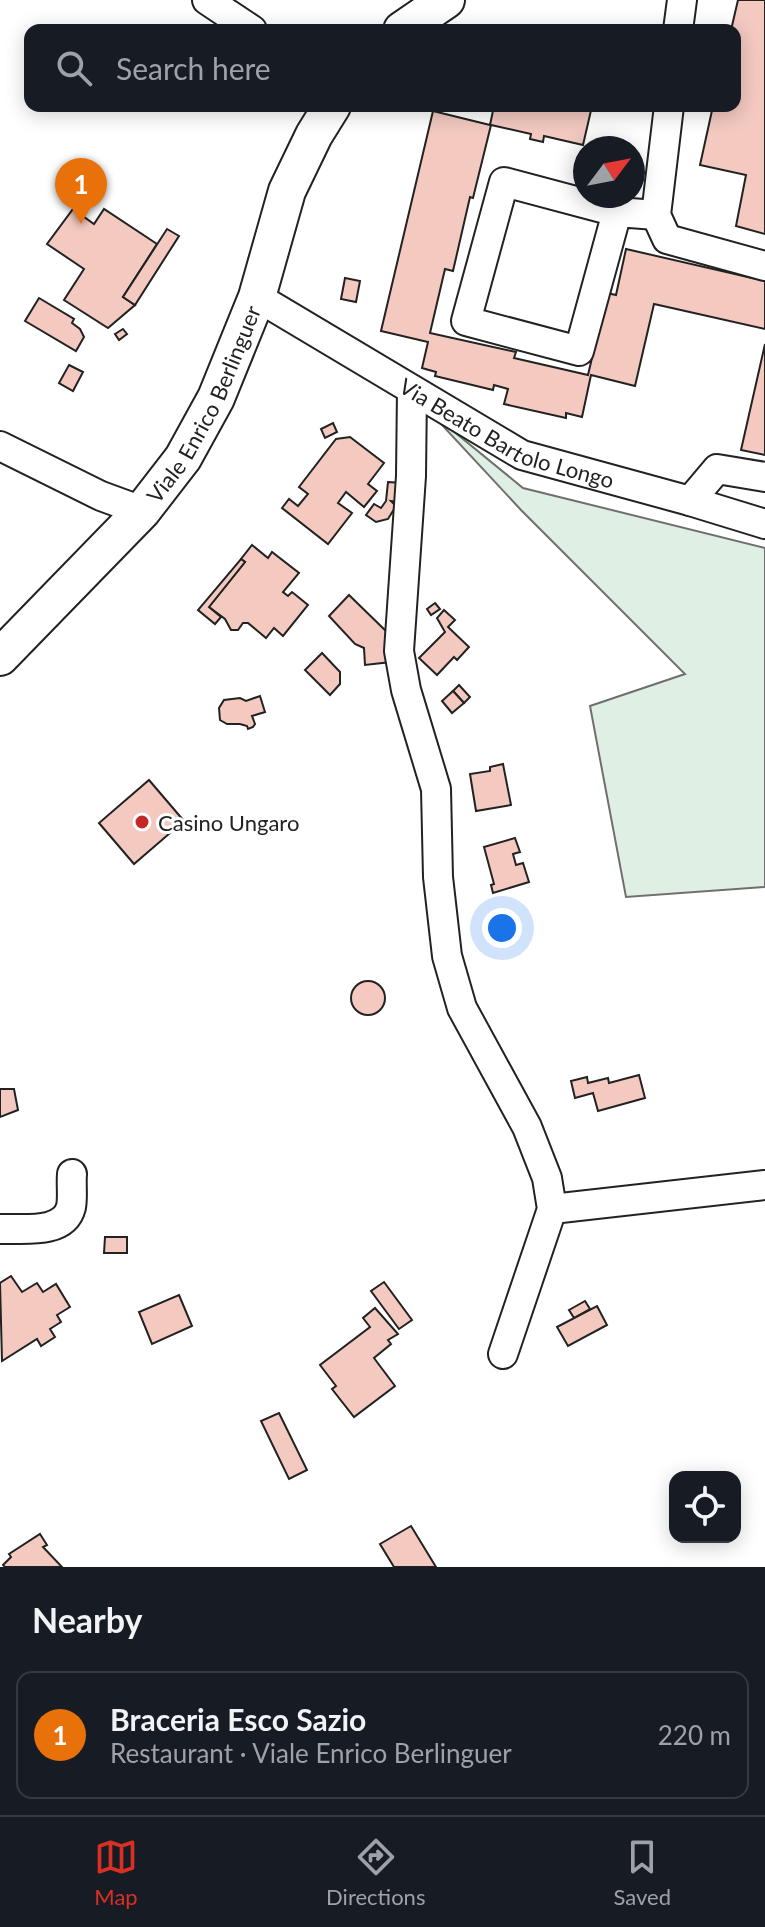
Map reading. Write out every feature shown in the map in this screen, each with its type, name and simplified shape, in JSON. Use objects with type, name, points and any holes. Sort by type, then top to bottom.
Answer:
[{"type":"main road","points":[[411,24],[446,0]]},
{"type":"main road","name":"Viale Enrico Berlinguer","points":[[0,657],[142,511],[183,458],[216,398],[257,297],[287,191],[328,112]]},
{"type":"street","points":[[207,0],[243,24]]},
{"type":"street","points":[[679,24],[682,0]]},
{"type":"street","points":[[668,112],[656,215],[667,239],[765,266]]},
{"type":"street","points":[[617,212],[579,351],[466,321],[504,182],[617,212],[656,215]]},
{"type":"street","name":"Via Beato Bartolo Longo","points":[[257,297],[522,455],[765,524]]},
{"type":"street","points":[[412,390],[411,476],[399,651],[406,690],[436,789],[438,877],[447,956],[462,1008],[527,1127],[547,1178],[552,1209],[503,1354]]},
{"type":"street","points":[[0,446],[101,496],[142,511]]},
{"type":"street","points":[[690,501],[717,469],[765,477]]},
{"type":"street","points":[[0,1229],[43,1228],[58,1224],[71,1207],[72,1174]]},
{"type":"street","points":[[552,1209],[765,1185]]},
{"type":"green space","points":[[430,412],[523,488],[765,548],[765,887],[626,897],[590,706],[685,674],[521,510]]},
{"type":"building","points":[[738,0],[765,0],[765,234],[736,226],[746,175],[700,165],[712,112],[741,112],[741,24],[732,24]]},
{"type":"building","points":[[433,112],[490,125],[493,112],[591,112],[585,136],[573,136],[573,143],[544,136],[543,142],[530,139],[531,134],[491,125],[453,271],[445,269],[430,333],[516,352],[514,358],[588,375],[607,293],[616,295],[626,249],[765,281],[765,329],[654,304],[635,386],[591,375],[582,417],[566,413],[566,418],[504,404],[508,389],[494,385],[493,390],[435,376],[436,372],[422,368],[428,342],[381,331]]},
{"type":"building","points":[[73,209],[94,224],[104,209],[157,244],[123,297],[135,305],[108,328],[64,300],[84,269],[47,244]]},
{"type":"building","points":[[167,229],[179,236],[135,305],[123,297]]},
{"type":"building","points":[[345,278],[360,281],[356,302],[341,299]]},
{"type":"building","points":[[39,298],[74,319],[72,323],[84,337],[76,351],[25,321]]},
{"type":"building","points":[[123,329],[127,334],[119,340],[115,334]]},
{"type":"building","points":[[765,344],[765,455],[741,450]]},
{"type":"building","points":[[69,365],[83,372],[73,391],[59,383]]},
{"type":"building","points":[[333,423],[337,432],[325,438],[321,429]]},
{"type":"building","points":[[350,437],[384,463],[368,484],[377,491],[364,507],[346,492],[338,503],[352,513],[328,544],[282,508],[289,499],[298,506],[308,494],[299,487],[336,439]]},
{"type":"building","points":[[388,482],[402,483],[400,502],[391,501],[396,506],[388,519],[376,522],[366,515],[374,504],[381,508],[386,501]]},
{"type":"building","points":[[252,545],[268,558],[272,552],[299,573],[283,592],[288,596],[292,592],[308,605],[283,636],[274,628],[266,638],[248,623],[243,623],[238,630],[231,630],[225,619],[209,607],[245,562],[241,559]]},
{"type":"building","points":[[241,559],[245,562],[209,607],[221,617],[215,624],[198,610]]},
{"type":"building","points":[[349,595],[389,634],[391,662],[365,665],[364,648],[355,644],[329,616]]},
{"type":"building","points":[[435,603],[440,609],[431,615],[427,609]]},
{"type":"building","points":[[444,610],[455,620],[448,627],[469,647],[437,675],[419,658],[445,632],[437,618]]},
{"type":"building","points":[[322,653],[340,672],[340,684],[330,695],[305,670]]},
{"type":"building","points":[[459,685],[470,697],[464,703],[453,691]]},
{"type":"building","points":[[453,691],[464,703],[452,713],[442,701]]},
{"type":"building","points":[[260,696],[265,712],[252,716],[253,727],[248,729],[247,726],[220,720],[219,708],[224,700],[240,698],[246,701]]},
{"type":"building","points":[[503,764],[511,805],[476,811],[470,774],[490,771],[490,767]]},
{"type":"building","name":"Casino Ungaro","points":[[149,780],[184,821],[134,864],[99,823]]},
{"type":"building","points":[[515,838],[520,852],[513,854],[516,865],[523,863],[529,882],[493,893],[491,885],[494,884],[484,847]]},
{"type":"building","points":[[368,981],[380,986],[385,998],[380,1010],[368,1015],[356,1010],[351,998],[356,986]]},
{"type":"building","points":[[639,1075],[645,1098],[598,1111],[593,1093],[575,1098],[571,1081],[587,1077],[588,1083],[608,1078],[609,1083]]},
{"type":"building","points":[[0,1089],[14,1089],[18,1110],[0,1117]]},
{"type":"building","points":[[105,1237],[127,1237],[127,1253],[104,1253]]},
{"type":"building","points":[[11,1276],[22,1292],[37,1283],[43,1292],[56,1284],[70,1307],[57,1315],[61,1322],[50,1329],[55,1337],[41,1346],[37,1339],[2,1361],[0,1283]]},
{"type":"building","points":[[384,1282],[412,1320],[399,1329],[371,1291]]},
{"type":"building","points":[[179,1295],[192,1326],[152,1344],[139,1312]]},
{"type":"building","points":[[585,1301],[590,1309],[574,1318],[569,1310]]},
{"type":"building","points":[[597,1306],[607,1325],[568,1346],[557,1327]]},
{"type":"building","points":[[375,1308],[398,1334],[388,1340],[391,1344],[374,1358],[395,1386],[354,1417],[332,1389],[336,1386],[320,1365],[370,1327],[363,1318]]},
{"type":"building","points":[[279,1413],[307,1470],[289,1479],[261,1421]]},
{"type":"building","points":[[411,1526],[436,1567],[394,1567],[380,1544]]},
{"type":"building","points":[[40,1534],[47,1545],[43,1547],[62,1567],[3,1565],[11,1557],[9,1554]]},
{"type":"place","name":"Braceria Esco Sazio","points":[[81,224]]},
{"type":"place","name":"Casino Ungaro","points":[[142,822]]}]
